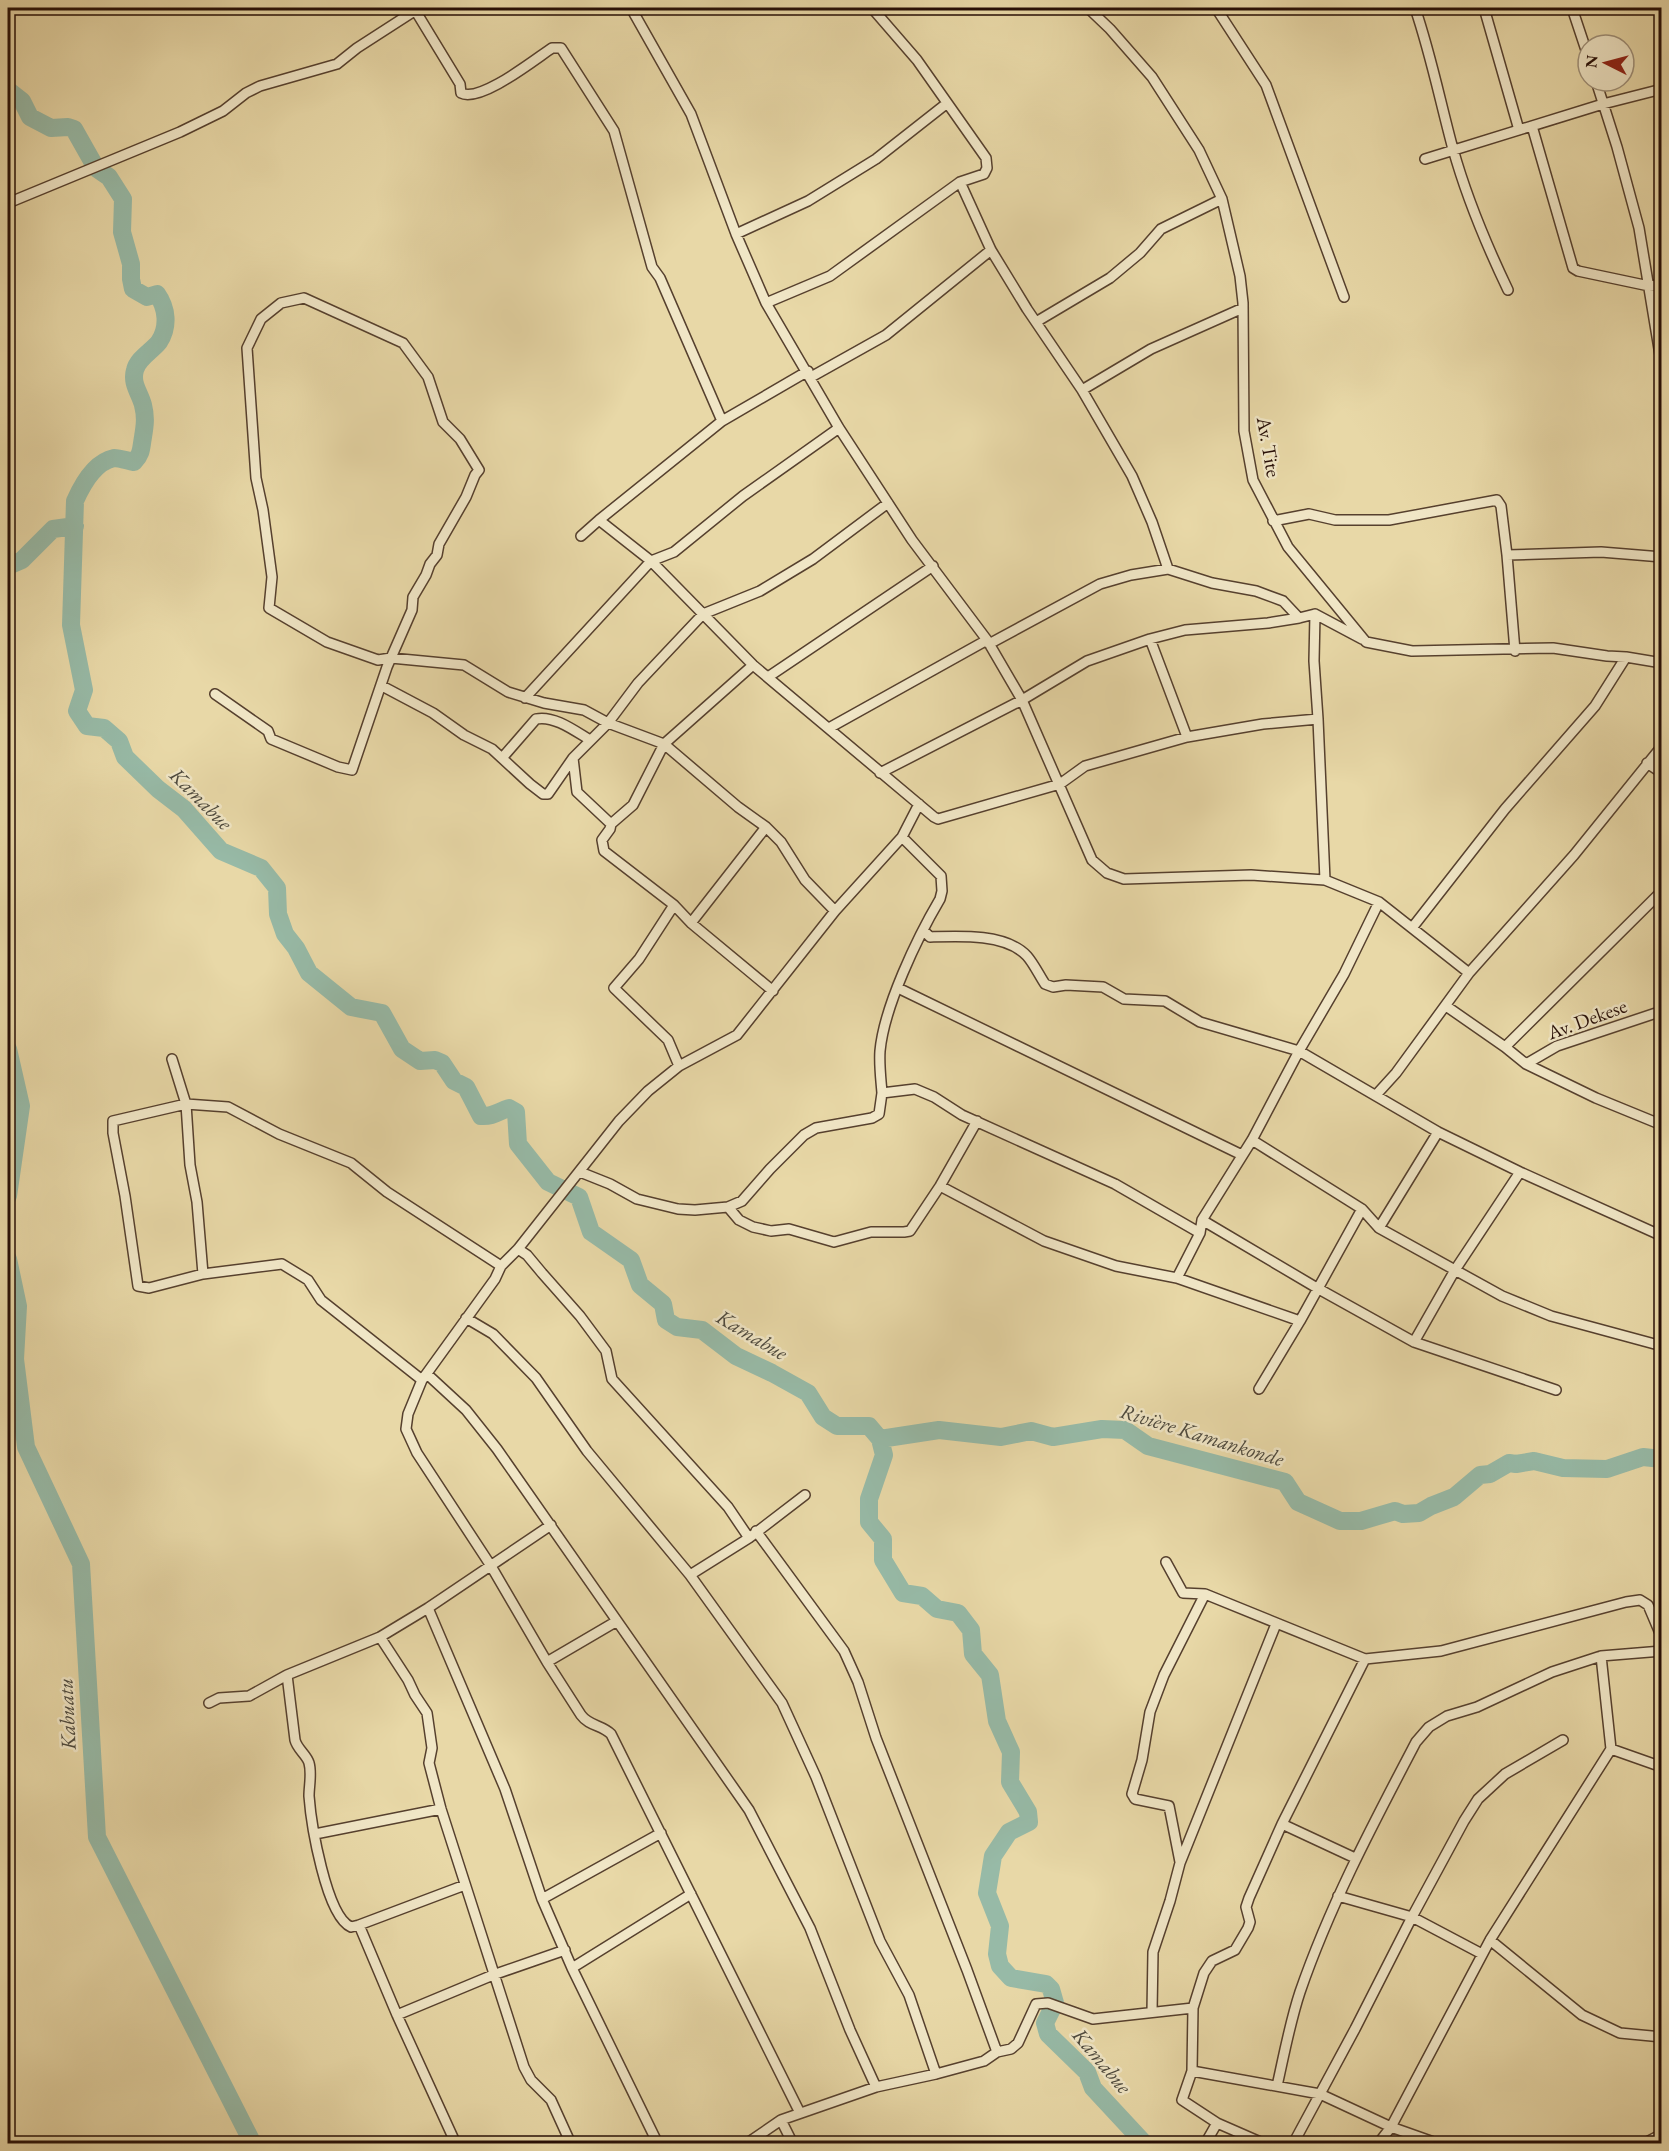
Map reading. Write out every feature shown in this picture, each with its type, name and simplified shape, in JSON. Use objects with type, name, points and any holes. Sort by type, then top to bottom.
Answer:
[{"type":"street","points":[[631,8],[692,114],[736,234],[766,303],[839,428],[912,540],[988,642],[1022,700],[1092,860],[1107,873],[1124,879],[1251,875],[1325,880],[1379,902],[1469,973]]},
{"type":"street","points":[[766,303],[830,276],[960,182],[984,174],[988,165],[986,158],[917,60],[872,8]]},
{"type":"street","name":"Av. Tite","points":[[1089,8],[1152,77],[1199,150],[1222,199],[1240,276],[1245,359],[1244,431],[1252,480],[1288,547],[1366,642]]},
{"type":"street","points":[[1216,8],[1266,85],[1344,297]]},
{"type":"street","points":[[1415,8],[1430,51],[1454,150],[1480,231],[1508,290]]},
{"type":"street","points":[[1484,8],[1519,130]]},
{"type":"street","points":[[1572,8],[1580,33]]},
{"type":"street","points":[[8,203],[223,111],[246,93],[260,86],[337,64],[357,48],[417,9],[460,84],[461,93],[466,96],[474,96],[492,88],[552,48],[561,48],[614,131],[652,267],[660,278],[722,421]]},
{"type":"street","points":[[1425,159],[1603,104],[1662,89]]},
{"type":"street","points":[[1600,93],[1639,228],[1662,367]]},
{"type":"street","points":[[736,234],[808,201],[876,159],[946,104]]},
{"type":"street","points":[[1532,126],[1573,268],[1649,286],[1662,285]]},
{"type":"street","points":[[960,182],[991,250],[1082,390],[1132,476],[1152,522],[1168,569]]},
{"type":"street","points":[[1036,322],[1110,278],[1140,253],[1161,229],[1222,199]]},
{"type":"street","points":[[581,536],[722,421],[886,335],[991,250]]},
{"type":"street","points":[[215,694],[268,731],[271,738],[338,767],[352,770],[391,658],[412,610],[413,597],[437,555],[439,544],[479,470],[460,439],[443,422],[428,377],[403,343],[304,298],[281,303],[261,319],[247,348],[256,478],[263,510],[272,578],[272,594],[268,608],[327,642],[378,660],[391,658],[464,665],[508,692],[525,698],[584,710],[608,723],[664,744],[738,807],[766,827],[781,842],[805,880],[835,911]]},
{"type":"street","points":[[1082,390],[1151,349],[1243,308]]},
{"type":"street","points":[[525,698],[651,561],[674,552],[743,496],[839,428]]},
{"type":"street","points":[[1273,521],[1310,514],[1335,520],[1389,520],[1497,500],[1501,506],[1507,555],[1515,651]]},
{"type":"street","points":[[382,686],[433,713],[464,735],[492,749],[530,784],[546,795],[573,758],[608,723],[638,683],[703,614],[760,591],[813,559],[888,503]]},
{"type":"street","points":[[599,520],[651,561],[753,666],[934,817],[941,818],[1060,784],[1085,766],[1187,738],[1263,724],[1318,719]]},
{"type":"street","points":[[1507,555],[1601,552],[1662,557]]},
{"type":"street","points":[[768,677],[933,566]]},
{"type":"street","points":[[829,728],[1100,584],[1131,575],[1168,569],[1212,583],[1256,591],[1283,601],[1299,618]]},
{"type":"street","points":[[1315,614],[1314,661],[1325,880]]},
{"type":"street","points":[[880,773],[1022,700],[1087,661],[1150,639],[1185,630],[1268,623],[1315,614],[1366,642],[1412,651],[1515,651],[1553,648],[1661,663],[1662,641]]},
{"type":"street","points":[[1150,639],[1187,738]]},
{"type":"street","points":[[1412,928],[1505,809],[1595,706],[1626,657]]},
{"type":"street","points":[[753,666],[664,744],[633,805],[610,824],[610,829],[602,840],[604,851],[674,905],[691,923],[772,991]]},
{"type":"street","points":[[503,757],[536,719],[542,718],[565,726],[590,740]]},
{"type":"street","points":[[1376,1095],[1396,1073],[1469,973],[1574,855],[1662,746]]},
{"type":"street","points":[[573,758],[577,792],[610,824]]},
{"type":"street","points":[[1647,763],[1662,773]]},
{"type":"street","points":[[801,2113],[611,1734],[605,1729],[586,1722],[547,1662],[491,1566],[417,1453],[406,1429],[408,1414],[425,1377],[495,1279],[501,1266],[518,1249],[619,1121],[679,1066],[737,1035],[835,911],[902,837],[919,804]]},
{"type":"street","points":[[691,923],[766,827]]},
{"type":"street","points":[[580,1172],[637,1198],[678,1209],[728,1207],[742,1201],[804,1135],[816,1128],[866,1120],[879,1114],[882,1094],[880,1051],[898,988],[923,930],[940,899],[942,883],[941,876],[902,837]]},
{"type":"street","points":[[1505,1047],[1662,891]]},
{"type":"street","points":[[1177,1278],[1200,1233],[1202,1220],[1251,1140],[1344,974],[1379,902]]},
{"type":"street","points":[[674,905],[639,959],[614,988],[668,1040],[679,1066]]},
{"type":"street","points":[[923,930],[930,938],[973,936],[1015,948],[1026,955],[1048,987],[1066,985],[1103,987],[1124,999],[1165,1001],[1200,1022],[1299,1051],[1438,1132],[1662,1236]]},
{"type":"street","points":[[898,988],[1242,1155]]},
{"type":"street","points":[[1446,1006],[1526,1064],[1596,1098],[1662,1125]]},
{"type":"street","name":"Av. Dekese","points":[[1526,1064],[1557,1046],[1662,1011]]},
{"type":"street","points":[[172,1059],[186,1104],[190,1165],[197,1202],[203,1274]]},
{"type":"street","points":[[882,1094],[915,1089],[962,1115],[1115,1184],[1200,1233]]},
{"type":"street","points":[[501,1266],[387,1192],[351,1162],[279,1134],[228,1107],[186,1104],[113,1121],[138,1286],[149,1288],[203,1274],[282,1264],[308,1280],[321,1300],[466,1410],[551,1525],[748,1810],[810,1928],[850,2030],[876,2087]]},
{"type":"street","points":[[728,1207],[739,1220],[753,1227],[771,1231],[789,1229],[834,1242],[871,1232],[910,1231],[940,1186],[977,1121]]},
{"type":"street","points":[[1379,1228],[1438,1132]]},
{"type":"street","points":[[1251,1140],[1362,1209],[1379,1228],[1502,1296],[1551,1316],[1662,1346]]},
{"type":"street","points":[[1414,1342],[1455,1270],[1520,1172]]},
{"type":"street","points":[[940,1186],[1044,1241],[1116,1266],[1177,1278],[1300,1321]]},
{"type":"street","points":[[1259,1389],[1300,1321],[1362,1209]]},
{"type":"street","points":[[1202,1220],[1414,1342],[1556,1390]]},
{"type":"street","points":[[518,1249],[527,1255],[543,1273],[606,1351],[612,1379],[753,1534],[844,1651],[858,1682],[876,1738],[998,2052]]},
{"type":"street","points":[[466,1318],[493,1334],[536,1378],[587,1452],[690,1575],[782,1703],[816,1777],[880,1941],[909,1995],[936,2074]]},
{"type":"street","points":[[690,1575],[753,1534],[805,1495]]},
{"type":"street","points":[[209,1703],[219,1698],[249,1696],[287,1675],[380,1637],[428,1608],[551,1525]]},
{"type":"street","points":[[1166,1562],[1183,1593],[1205,1594],[1365,1659],[1441,1651],[1640,1600],[1648,1605],[1662,1638]]},
{"type":"street","points":[[1180,1863],[1169,1806],[1135,1799],[1132,1794],[1142,1760],[1150,1712],[1164,1675],[1205,1594]]},
{"type":"street","points":[[428,1608],[505,1789],[542,1899],[572,1968],[658,2144]]},
{"type":"street","points":[[547,1662],[616,1621]]},
{"type":"street","points":[[1152,2013],[1153,1952],[1180,1863],[1276,1624]]},
{"type":"street","points":[[380,1637],[427,1713],[432,1748],[429,1763],[441,1809],[493,1975],[524,2067],[531,2080],[551,2100],[571,2144]]},
{"type":"street","points":[[1277,2086],[1299,1993],[1338,1896],[1355,1858],[1416,1742],[1429,1727],[1447,1716],[1477,1707],[1552,1671],[1601,1656],[1662,1651]]},
{"type":"street","points":[[1377,2144],[1391,2127],[1490,1940],[1611,1749],[1601,1656]]},
{"type":"street","points":[[1264,2144],[1217,2123],[1182,2100],[1192,2071],[1192,2008],[1204,1973],[1212,1961],[1235,1950],[1248,1928],[1250,1922],[1246,1907],[1282,1824],[1365,1659]]},
{"type":"street","points":[[287,1675],[295,1740],[297,1747],[309,1763],[309,1798],[323,1879],[347,1926],[359,1925],[465,1885]]},
{"type":"street","points":[[1293,2144],[1355,2030],[1412,1917],[1478,1799],[1504,1773],[1563,1740]]},
{"type":"street","points":[[1611,1749],[1662,1767]]},
{"type":"street","points":[[315,1834],[441,1809]]},
{"type":"street","points":[[1282,1824],[1355,1858]]},
{"type":"street","points":[[542,1899],[661,1833]]},
{"type":"street","points":[[572,1968],[692,1894]]},
{"type":"street","points":[[1338,1896],[1412,1917],[1482,1954]]},
{"type":"street","points":[[359,1925],[456,2144]]},
{"type":"street","points":[[1490,1940],[1582,2015],[1620,2033],[1662,2037]]},
{"type":"street","points":[[397,2015],[493,1975],[565,1950]]},
{"type":"street","points":[[746,2144],[781,2120],[876,2087],[984,2061],[998,2052],[1011,2049],[1017,2043],[1036,2004],[1048,2003],[1093,2019],[1192,2008]]},
{"type":"street","points":[[1192,2071],[1320,2094],[1391,2127],[1438,2144]]},
{"type":"street","points":[[781,2120],[793,2144]]},
{"type":"street","points":[[1204,2144],[1217,2123]]},
{"type":"street","points":[[1643,2144],[1662,2134]]},
{"type":"waterway","name":"Kamabue","points":[[8,90],[22,101],[30,117],[51,128],[74,129],[96,168],[109,177],[123,199],[122,232],[131,264],[133,289],[147,297],[157,294],[166,318],[159,342],[142,358],[135,370],[135,384],[145,417],[138,456],[134,462],[114,458],[101,464],[85,481],[75,501],[71,625],[84,690],[77,711],[87,726],[104,728],[119,741],[125,757],[158,789],[184,809],[221,851],[261,868],[277,888],[278,914],[285,934],[296,948],[309,973],[351,1007],[382,1013],[402,1049],[420,1061],[435,1060],[442,1063],[454,1081],[466,1087],[481,1116],[492,1115],[509,1108],[516,1112],[518,1144],[548,1182],[579,1197],[591,1232],[631,1260],[640,1285],[663,1304],[666,1320],[677,1327],[702,1330],[736,1356],[808,1393],[823,1417],[837,1426],[869,1426],[880,1439],[884,1455],[869,1499],[869,1522],[883,1539],[883,1560],[903,1593],[922,1596],[937,1609],[958,1613],[971,1630],[973,1654],[990,1675],[997,1721],[1011,1752],[1010,1782],[1028,1812],[1029,1822],[1009,1832],[993,1856],[987,1893],[1000,1926],[997,1954],[1000,1966],[1011,1978],[1046,1984],[1051,1989],[1055,2003],[1045,2023],[1048,2034],[1087,2072],[1093,2088],[1145,2144]]},
{"type":"waterway","name":"Kabuatu","points":[[8,566],[22,560],[53,529],[75,526]]},
{"type":"waterway","name":"Kabuatu","points":[[8,1049],[21,1106],[8,1196]]},
{"type":"waterway","name":"Kabuatu","points":[[8,1259],[18,1306],[15,1359],[26,1447],[81,1564],[97,1837],[253,2144]]},
{"type":"waterway","name":"Rivière Kamankonde","points":[[880,1439],[939,1430],[1001,1437],[1031,1431],[1053,1437],[1102,1429],[1125,1430],[1148,1446],[1285,1482],[1298,1502],[1340,1521],[1361,1521],[1395,1511],[1403,1514],[1419,1513],[1454,1497],[1480,1475],[1490,1474],[1509,1463],[1534,1461],[1563,1468],[1607,1469],[1643,1457],[1662,1459]]}]
